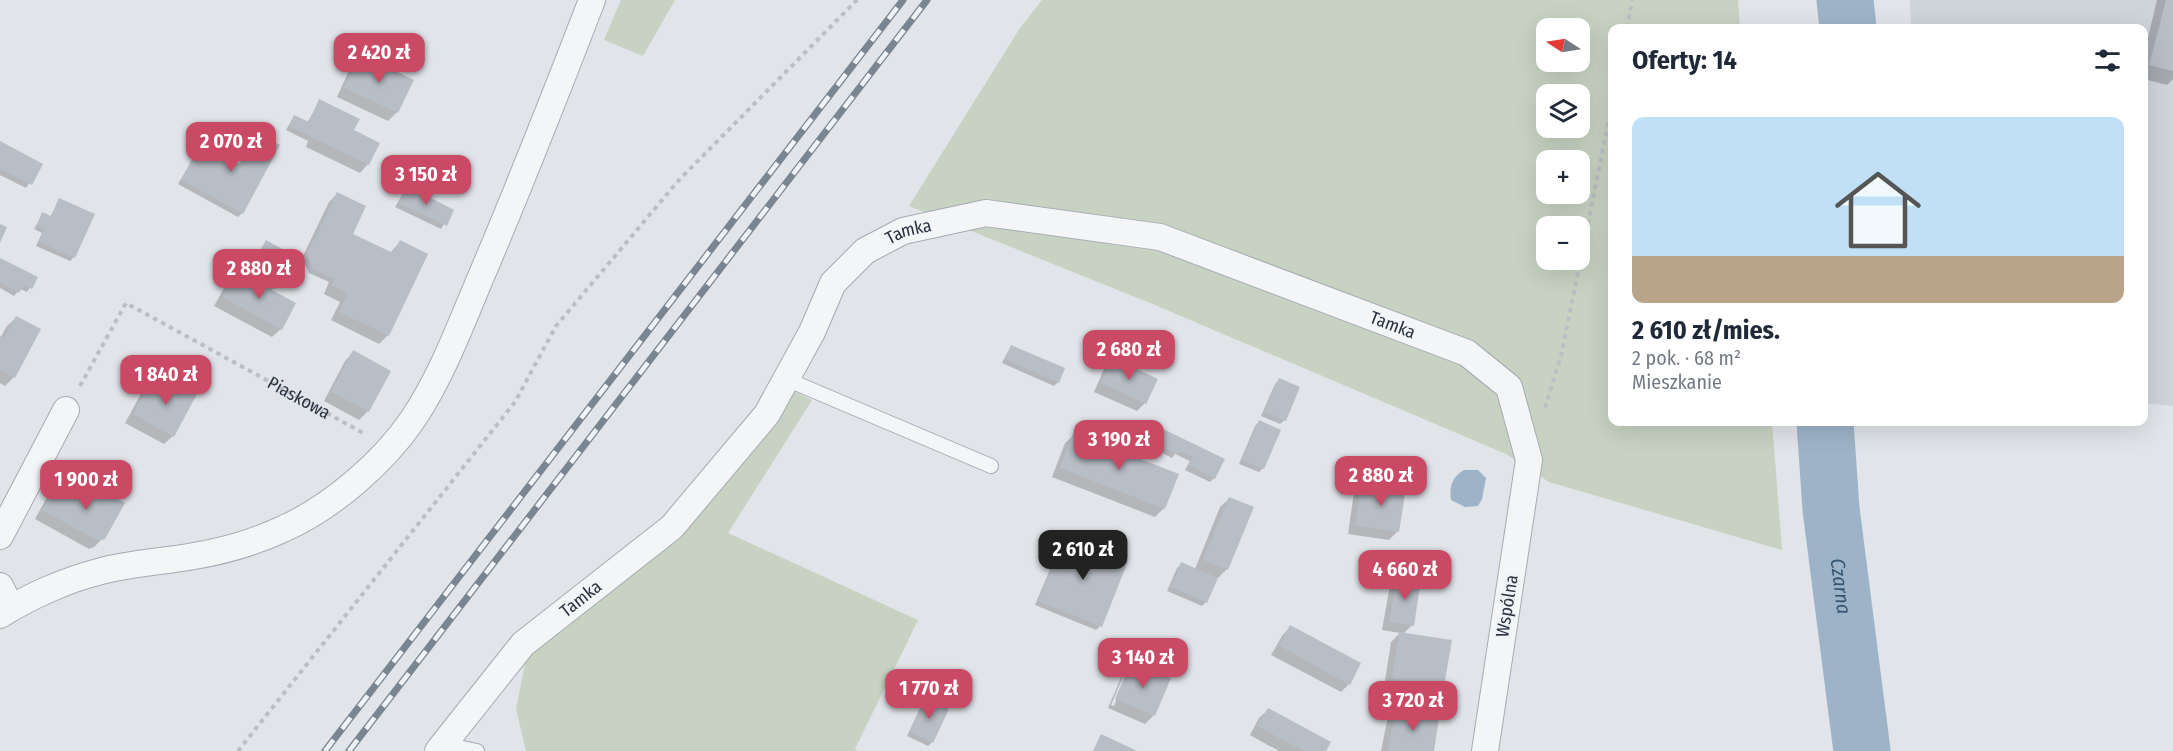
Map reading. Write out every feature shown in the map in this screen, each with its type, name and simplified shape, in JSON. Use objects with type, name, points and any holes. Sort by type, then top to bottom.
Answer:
[{"type":"street","points":[[4,603],[43,592],[96,572],[144,562],[195,556],[242,544],[285,529],[337,497],[389,449],[412,419],[437,377],[528,165],[592,0]]},
{"type":"street","name":"Tamka","points":[[440,748],[523,644],[672,527],[767,414],[812,332],[833,283],[865,251],[903,231],[986,213],[1160,237],[1467,353],[1509,387],[1529,460]]},
{"type":"street","points":[[0,536],[66,410]]},
{"type":"street","name":"Wspólna","points":[[1485,751],[1529,460]]},
{"type":"lane","points":[[786,379],[991,466]]},
{"type":"lane","points":[[440,748],[477,751]]},
{"type":"path","points":[[238,751],[515,402],[556,326],[679,180],[856,0]]},
{"type":"path","points":[[1628,24],[1632,0]]},
{"type":"path","points":[[1529,460],[1561,356],[1608,125]]},
{"type":"path","name":"Piaskowa","points":[[66,410],[126,303],[364,433],[389,449]]},
{"type":"shaded area","points":[[1910,0],[2173,0],[2173,406],[2148,403],[2148,24],[1911,24]]},
{"type":"green space","points":[[621,0],[675,0],[643,56],[604,40]]},
{"type":"green space","points":[[1042,0],[1738,0],[1740,24],[1608,24],[1608,426],[1772,426],[1782,550],[1549,482],[1506,454],[1155,305],[909,206],[1020,28]]},
{"type":"green space","points":[[791,390],[812,400],[728,533],[918,620],[855,749],[858,751],[526,751],[516,709],[528,648],[679,532]]},
{"type":"water","points":[[1464,470],[1478,470],[1486,478],[1482,499],[1478,506],[1465,507],[1451,500],[1452,482]]},
{"type":"building","points":[[2166,0],[2173,0],[2173,71],[2149,65]]},
{"type":"building","points":[[360,54],[414,80],[398,113],[344,88]]},
{"type":"building","points":[[319,99],[360,119],[354,130],[380,143],[369,165],[289,126],[294,115],[309,122]]},
{"type":"building","points":[[257,133],[280,145],[243,214],[181,180],[201,143],[240,164]]},
{"type":"building","points":[[0,141],[43,164],[32,185],[0,169]]},
{"type":"building","points":[[406,185],[454,210],[447,226],[398,203]]},
{"type":"building","points":[[337,192],[366,206],[353,234],[393,253],[400,240],[428,254],[389,336],[339,312],[348,293],[331,285],[335,279],[313,269],[307,254]]},
{"type":"building","points":[[59,198],[95,214],[75,258],[39,242],[45,229],[37,225],[42,212],[51,216]]},
{"type":"building","points":[[0,224],[7,227],[0,243]]},
{"type":"building","points":[[266,240],[293,255],[275,289],[247,274]]},
{"type":"building","points":[[0,258],[38,277],[32,289],[24,285],[19,293],[0,282]]},
{"type":"building","points":[[236,271],[296,303],[282,330],[222,297]]},
{"type":"building","points":[[16,316],[41,329],[15,378],[0,370],[0,336],[4,338]]},
{"type":"building","points":[[1011,345],[1065,368],[1059,383],[1005,359]]},
{"type":"building","points":[[353,350],[391,371],[369,412],[331,392]]},
{"type":"building","points":[[1112,358],[1158,379],[1146,404],[1101,383]]},
{"type":"building","points":[[1279,378],[1300,387],[1286,421],[1264,412]]},
{"type":"building","points":[[151,379],[169,389],[174,379],[198,392],[174,437],[133,414]]},
{"type":"building","points":[[1259,420],[1281,430],[1264,469],[1242,460]]},
{"type":"building","points":[[1159,427],[1225,459],[1215,479],[1188,465],[1193,457],[1179,451],[1177,454],[1152,442]]},
{"type":"building","points":[[1073,433],[1179,474],[1165,509],[1060,468]]},
{"type":"building","points":[[86,481],[125,503],[105,539],[98,541],[42,510],[54,489],[75,501]]},
{"type":"building","points":[[1362,482],[1406,488],[1399,532],[1355,525]]},
{"type":"building","points":[[1229,497],[1254,507],[1228,570],[1203,560]]},
{"type":"building","points":[[1065,535],[1128,561],[1102,627],[1038,601]]},
{"type":"building","points":[[1181,562],[1218,578],[1207,603],[1171,587]]},
{"type":"building","points":[[1398,575],[1421,579],[1414,626],[1389,622]]},
{"type":"building","points":[[1290,625],[1361,663],[1350,685],[1279,646]]},
{"type":"building","points":[[1399,632],[1452,640],[1444,686],[1392,679]]},
{"type":"building","points":[[1131,662],[1171,678],[1155,716],[1115,699]]},
{"type":"building","points":[[925,698],[949,709],[933,743],[910,732]]},
{"type":"building","points":[[1268,708],[1331,742],[1326,751],[1304,751],[1257,726]]},
{"type":"building","points":[[1395,710],[1439,718],[1434,751],[1388,751]]},
{"type":"building","points":[[1101,734],[1116,741],[1137,751],[1093,751]]},
{"type":"waterway","name":"Czarna","points":[[1845,0],[1848,24]]},
{"type":"waterway","name":"Czarna","points":[[1825,426],[1831,509],[1862,751]]},
{"type":"railway","points":[[325,751],[903,0]]},
{"type":"railway","points":[[349,751],[927,0]]}]
